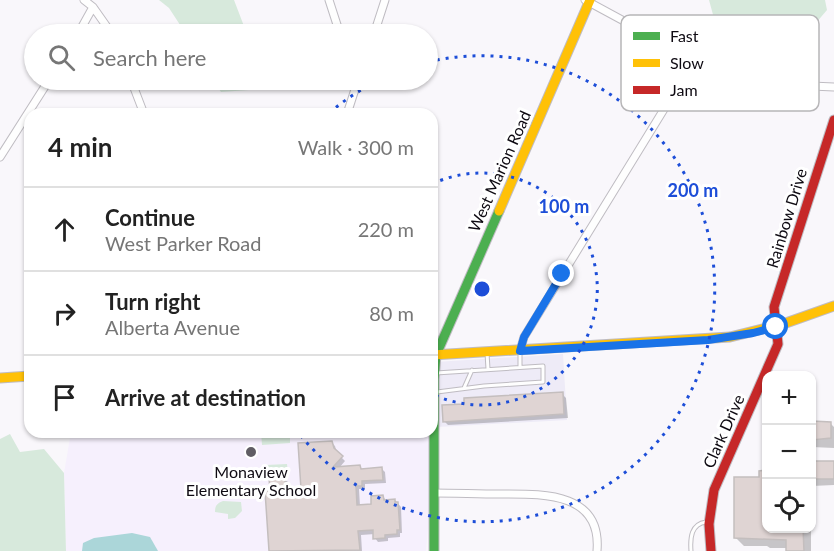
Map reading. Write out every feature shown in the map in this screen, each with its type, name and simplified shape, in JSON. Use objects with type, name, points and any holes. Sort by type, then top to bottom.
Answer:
[{"type":"street","points":[[84,0],[93,7],[105,24]]},
{"type":"street","points":[[329,0],[337,24]]},
{"type":"street","points":[[377,24],[385,0]]},
{"type":"street","points":[[588,1],[621,19]]},
{"type":"street","name":"West Marion Road","points":[[438,346],[588,1]]},
{"type":"street","points":[[84,24],[93,7]]},
{"type":"street","points":[[819,86],[834,87]]},
{"type":"street","points":[[32,108],[44,90]]},
{"type":"street","points":[[135,90],[142,108]]},
{"type":"street","points":[[349,108],[354,90]]},
{"type":"street","points":[[520,351],[529,327],[663,111]]},
{"type":"street","points":[[0,157],[24,120]]},
{"type":"street","name":"Rainbow Drive","points":[[776,327],[774,307],[834,120]]},
{"type":"street","points":[[438,355],[708,340],[776,327],[834,306]]},
{"type":"street","name":"Clark Drive","points":[[711,551],[708,521],[711,500],[778,344],[776,327]]},
{"type":"street","points":[[0,378],[24,376]]},
{"type":"street","name":"West Marion Road","points":[[434,438],[434,551]]},
{"type":"street","points":[[434,493],[534,494],[563,498],[576,504],[589,518],[596,531],[597,551]]},
{"type":"lane","points":[[520,351],[520,367]]},
{"type":"lane","points":[[487,352],[488,369]]},
{"type":"lane","points":[[438,373],[543,366],[543,382],[438,392]]},
{"type":"lane","points":[[464,388],[472,370]]},
{"type":"lane","points":[[691,551],[690,540],[694,528],[701,522],[708,521]]},
{"type":"shaded area","points":[[563,354],[567,420],[438,427],[438,362]]},
{"type":"shaded area","name":"Monaview Elementary School","points":[[70,438],[436,438],[426,551],[66,551],[64,473]]},
{"type":"green space","points":[[159,0],[234,0],[243,24],[179,24],[169,8]]},
{"type":"green space","points":[[709,0],[825,0],[827,10],[819,19],[819,15],[713,15]]},
{"type":"green space","points":[[220,90],[248,90],[221,92]]},
{"type":"green space","points":[[10,434],[20,452],[44,449],[64,473],[66,551],[0,551],[0,439]]},
{"type":"green space","points":[[261,438],[290,438],[290,443],[262,445]]},
{"type":"green space","points":[[287,464],[288,474],[283,477],[266,476],[266,465]]},
{"type":"green space","points":[[223,501],[241,502],[242,511],[235,518],[228,519],[228,514],[215,512],[217,505]]},
{"type":"water","points":[[132,533],[150,537],[158,551],[82,551],[83,543],[94,538]]},
{"type":"building","points":[[563,392],[564,414],[443,422],[442,405],[464,404],[464,398]]},
{"type":"building","points":[[816,421],[831,422],[831,438],[816,440]]},
{"type":"building","points":[[332,441],[334,448],[343,456],[333,467],[360,465],[361,469],[382,467],[383,480],[362,481],[362,486],[356,486],[357,505],[371,504],[371,496],[383,495],[384,500],[395,499],[395,502],[398,502],[400,530],[397,530],[397,534],[385,535],[385,538],[373,539],[373,530],[358,531],[360,550],[269,551],[265,491],[270,491],[269,478],[285,477],[285,490],[301,489],[298,443]]},
{"type":"building","points":[[816,461],[834,461],[834,479],[816,479]]},
{"type":"building","points":[[759,471],[762,471],[762,533],[803,533],[804,551],[786,551],[786,540],[734,538],[734,477],[759,477]]},
{"type":"traffic: fast","points":[[438,350],[499,211]]},
{"type":"traffic: fast","points":[[434,438],[434,551]]},
{"type":"traffic: slow","points":[[499,211],[590,0]]},
{"type":"traffic: slow","points":[[438,355],[730,337],[783,324],[834,306]]},
{"type":"traffic: slow","points":[[0,378],[24,376]]},
{"type":"traffic: jam","points":[[711,551],[709,524],[714,490],[778,344],[774,307],[834,120]]},
{"type":"place","name":"Monaview Elementary School","points":[[251,452]]},
{"type":"route","points":[[562,274],[524,337],[520,351],[730,338],[776,327]]}]
